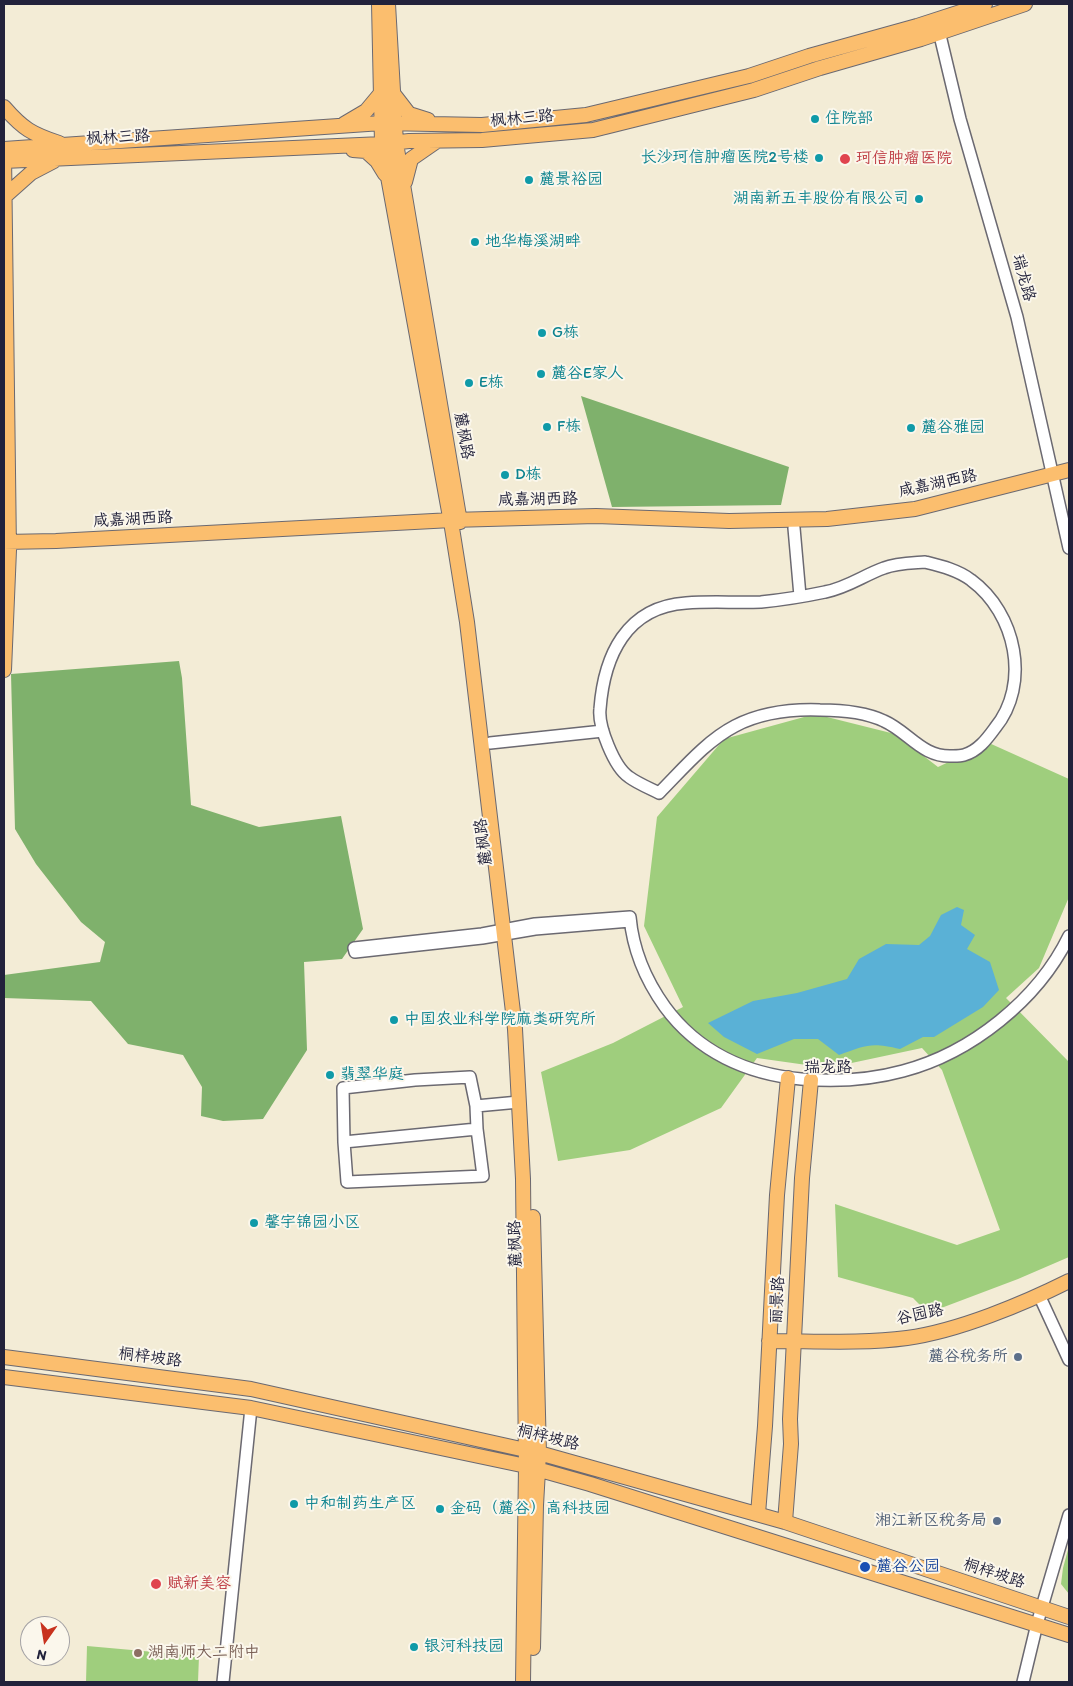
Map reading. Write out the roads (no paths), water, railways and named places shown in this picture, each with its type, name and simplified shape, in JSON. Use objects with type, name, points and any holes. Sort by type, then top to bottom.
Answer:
[{"type":"main road","name":"麓枫路","points":[[379,4],[389,143],[404,187],[456,524],[476,621],[508,931],[523,1028],[532,1179],[533,1452]]},
{"type":"main road","name":"麓枫路","points":[[386,92],[388,4]]},
{"type":"main road","name":"枫林三路","points":[[4,161],[482,140],[593,130],[754,90],[940,26],[985,4]]},
{"type":"main road","name":"枫林三路","points":[[4,149],[388,123],[482,125],[586,116],[749,76],[810,56],[1025,4]]},
{"type":"main road","points":[[341,126],[366,111],[386,92],[409,114],[443,124]]},
{"type":"main road","points":[[4,107],[18,122],[36,135],[65,145]]},
{"type":"main road","points":[[404,187],[411,159],[437,141]]},
{"type":"main road","points":[[4,143],[6,546],[4,670]]},
{"type":"main road","points":[[389,143],[389,180],[456,524],[467,622],[508,931],[523,1179],[533,1452],[523,1682]]},
{"type":"main road","points":[[320,147],[366,151],[377,161],[389,180]]},
{"type":"main road","points":[[4,197],[31,173],[60,159]]},
{"type":"main road","name":"咸嘉湖西路","points":[[6,546],[56,549],[596,516],[729,520],[827,519],[915,508],[1061,477]]},
{"type":"main road","name":"咸嘉湖西路","points":[[456,524],[596,524],[729,529],[827,527],[916,517],[1061,477]]},
{"type":"main road","name":"丽景路","points":[[758,1514],[765,1426],[777,1195],[788,1080]]},
{"type":"main road","name":"丽景路","points":[[785,1522],[791,1444],[790,1419],[802,1178],[811,1083]]},
{"type":"main road","name":"谷园路","points":[[794,1337],[879,1331],[929,1324],[1010,1298],[1069,1272]]},
{"type":"main road","name":"谷园路","points":[[770,1336],[879,1340],[925,1334],[976,1319],[1039,1295],[1069,1281]]},
{"type":"main road","name":"桐梓坡路","points":[[4,1357],[251,1389],[533,1452],[785,1522],[1069,1617]]},
{"type":"main road","name":"桐梓坡路","points":[[4,1377],[250,1408],[532,1468],[600,1487],[1069,1635]]},
{"type":"main road","points":[[532,1468],[532,1682]]},
{"type":"street","name":"瑞龙路","points":[[940,26],[1022,316],[1061,477],[1069,519]]},
{"type":"street","name":"瑞龙路","points":[[1061,477],[1069,548]]},
{"type":"street","points":[[794,528],[800,596]]},
{"type":"street","points":[[925,562],[947,568],[970,580],[990,598],[1004,620],[1012,640],[1015,659],[1015,683],[1008,711],[981,746],[964,755],[946,756],[927,752],[884,721],[868,716],[824,710],[790,711],[769,714],[734,726],[718,737],[659,793],[627,776],[617,762],[603,731],[599,718],[602,690],[609,661],[622,638],[639,619],[657,608],[685,603],[763,602],[827,592],[850,584],[886,567],[925,562]]},
{"type":"street","points":[[490,743],[603,731]]},
{"type":"street","name":"瑞龙路","points":[[508,931],[628,919],[645,976],[666,1009],[687,1033],[708,1050],[738,1065],[788,1080],[849,1085],[878,1082],[928,1068],[976,1042],[1016,1012],[1040,988],[1069,946]]},
{"type":"street","points":[[508,931],[355,952],[354,948],[482,934],[508,931]]},
{"type":"street","name":"瑞龙路","points":[[811,1083],[877,1077],[904,1071],[950,1053],[994,1025],[1019,1003],[1050,969],[1069,936]]},
{"type":"street","points":[[470,1077],[476,1106],[477,1129],[483,1176],[347,1182],[343,1088],[415,1080],[470,1077]]},
{"type":"street","points":[[476,1106],[519,1102]]},
{"type":"street","points":[[344,1142],[477,1129]]},
{"type":"street","points":[[1039,1295],[1069,1360]]},
{"type":"street","points":[[223,1682],[250,1408]]},
{"type":"street","points":[[1023,1682],[1037,1624],[1069,1515]]},
{"type":"water","points":[[957,907],[964,910],[961,925],[975,935],[967,949],[990,962],[999,990],[983,1007],[934,1037],[923,1037],[900,1049],[875,1045],[839,1055],[818,1039],[794,1039],[757,1054],[724,1037],[708,1023],[753,1001],[797,993],[847,979],[859,959],[886,944],[919,945],[930,936],[941,915]]},
{"type":"place","name":"住院部","points":[[815,119]]},
{"type":"place","name":"长沙珂信肿瘤医院2号楼","points":[[819,158]]},
{"type":"place","name":"珂信肿瘤医院","points":[[845,159]]},
{"type":"place","name":"麓景裕园","points":[[529,180]]},
{"type":"place","name":"湖南新五丰股份有限公司","points":[[919,199]]},
{"type":"place","name":"地华梅溪湖畔","points":[[475,242]]},
{"type":"place","name":"G栋","points":[[542,333]]},
{"type":"place","name":"麓谷E家人","points":[[541,374]]},
{"type":"place","name":"E栋","points":[[469,383]]},
{"type":"place","name":"F栋","points":[[547,427]]},
{"type":"place","name":"麓谷雅园","points":[[911,428]]},
{"type":"place","name":"D栋","points":[[505,475]]},
{"type":"place","name":"中国农业科学院麻类研究所","points":[[394,1020]]},
{"type":"place","name":"翡翠华庭","points":[[330,1075]]},
{"type":"place","name":"馨宇锦园小区","points":[[254,1223]]},
{"type":"place","name":"麓谷税务所","points":[[1018,1357]]},
{"type":"place","name":"中和制药生产区","points":[[294,1504]]},
{"type":"place","name":"金码（麓谷）高科技园","points":[[440,1509]]},
{"type":"place","name":"湘江新区税务局","points":[[997,1521]]},
{"type":"place","name":"麓谷公园","points":[[865,1567]]},
{"type":"place","name":"赋新美容","points":[[156,1584]]},
{"type":"place","name":"银河科技园","points":[[414,1647]]},
{"type":"place","name":"湖南师大二附中","points":[[138,1653]]}]
